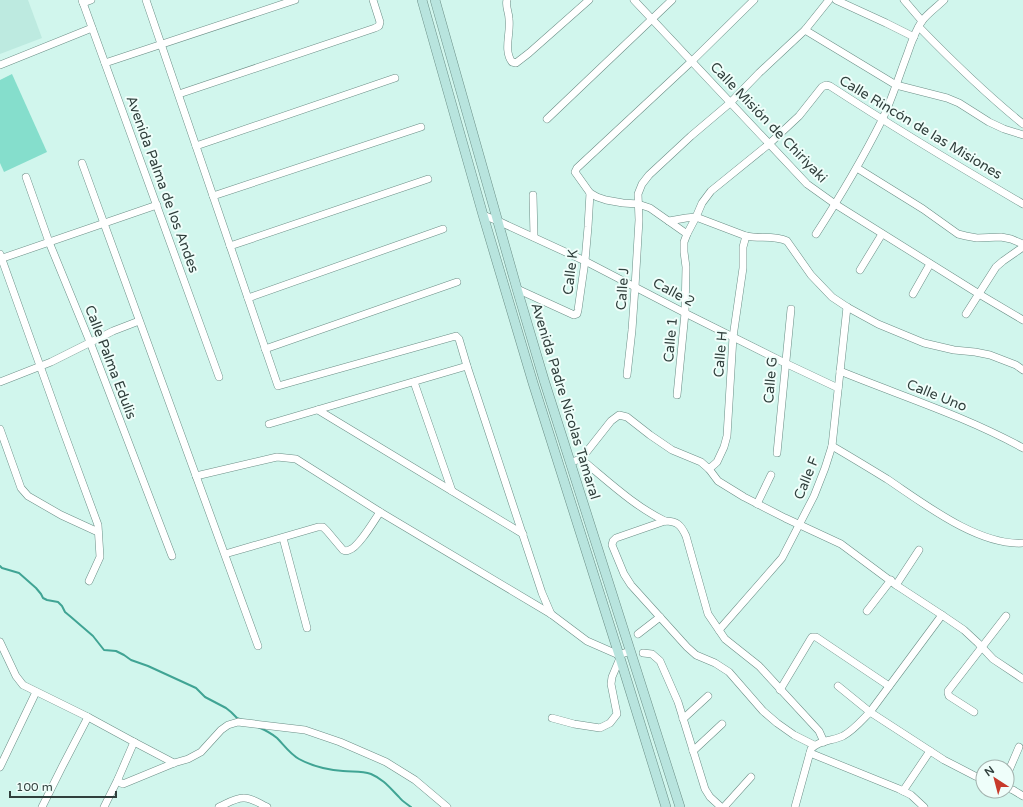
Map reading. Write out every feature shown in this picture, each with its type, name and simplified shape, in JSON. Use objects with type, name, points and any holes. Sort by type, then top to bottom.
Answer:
[{"type":"street","points":[[83,2],[91,0]]},
{"type":"street","points":[[146,0],[278,386],[456,336],[459,339],[542,592],[551,614]]},
{"type":"street","points":[[105,63],[295,0]]},
{"type":"street","points":[[178,94],[375,28],[379,26],[380,22],[373,0]]},
{"type":"street","name":"Avenida Padre Nicolas Tamaral","points":[[422,0],[483,215],[533,383],[620,656],[666,807]]},
{"type":"street","name":"Avenida Padre Nicolas Tamaral","points":[[435,0],[544,380],[680,807]]},
{"type":"street","points":[[507,0],[506,4],[510,18],[507,39],[509,58],[512,62],[516,63],[590,0]]},
{"type":"street","name":"Calle Misión de Chiriyaki","points":[[634,0],[808,184],[835,204],[882,234],[1023,320]]},
{"type":"street","points":[[547,119],[672,0]]},
{"type":"street","points":[[687,234],[650,208],[638,204],[623,203],[597,197],[590,193],[575,172],[577,168],[692,61],[754,0]]},
{"type":"street","name":"Calle J","points":[[627,375],[635,286],[638,194],[642,184],[649,175],[730,102],[805,30],[829,0]]},
{"type":"street","points":[[836,0],[914,37]]},
{"type":"street","points":[[904,0],[920,24],[959,67],[990,97],[1023,124]]},
{"type":"street","points":[[816,234],[857,168],[882,120],[920,24],[944,0]]},
{"type":"street","name":"Avenida Palma de los Andes","points":[[83,2],[219,377]]},
{"type":"street","points":[[0,65],[92,28]]},
{"type":"street","points":[[805,30],[896,85],[947,98],[959,103],[989,122],[1023,135]]},
{"type":"street","points":[[196,146],[395,78]]},
{"type":"street","name":"Calle Rincón de las Misiones","points":[[826,85],[830,86],[882,120],[1023,204]]},
{"type":"street","name":"Calle 1","points":[[678,395],[685,313],[686,267],[684,242],[687,234],[702,203],[710,191],[769,144],[799,116],[822,87],[826,85]]},
{"type":"street","points":[[213,196],[421,127]]},
{"type":"street","points":[[82,163],[258,646]]},
{"type":"street","points":[[857,168],[923,209],[958,234],[977,238],[1001,237],[1011,239],[1023,246],[996,267],[966,314]]},
{"type":"street","name":"Calle Palma Edulis","points":[[26,177],[49,242],[90,342],[172,556]]},
{"type":"street","points":[[230,246],[428,180]]},
{"type":"street","name":"Calle K","points":[[518,290],[574,315],[577,314],[585,261],[590,193]]},
{"type":"street","points":[[533,195],[534,237]]},
{"type":"street","points":[[89,581],[100,557],[98,525],[1,257],[157,205]]},
{"type":"street","name":"Calle 2","points":[[483,215],[585,261],[685,313],[838,388]]},
{"type":"street","points":[[669,222],[686,218],[696,218],[754,238],[782,238],[787,241],[816,280],[832,297],[878,324],[924,343],[954,350],[990,355],[1016,364],[1023,370]]},
{"type":"street","points":[[248,298],[443,229]]},
{"type":"street","points":[[860,270],[882,234]]},
{"type":"street","name":"Calle H","points":[[710,469],[717,462],[727,436],[733,337],[743,268],[743,246],[746,236]]},
{"type":"street","points":[[913,294],[930,264]]},
{"type":"street","points":[[265,349],[457,282]]},
{"type":"street","name":"Calle F","points":[[719,630],[782,558],[814,496],[832,446],[847,307]]},
{"type":"street","name":"Calle G","points":[[777,453],[791,309]]},
{"type":"street","points":[[0,382],[51,362],[113,331],[139,320]]},
{"type":"street","points":[[269,424],[467,366]]},
{"type":"street","name":"Calle Uno","points":[[840,371],[972,423],[1023,448]]},
{"type":"street","points":[[414,382],[452,491]]},
{"type":"street","points":[[318,410],[523,534]]},
{"type":"street","points":[[571,462],[581,459],[611,421],[619,415],[627,417],[672,450],[701,462],[710,469],[718,481],[757,504],[841,544],[964,630],[998,662],[1023,679]]},
{"type":"street","points":[[0,429],[21,488],[28,496],[61,516],[98,532]]},
{"type":"street","points":[[832,446],[917,500],[969,530],[986,537],[1006,542],[1023,543]]},
{"type":"street","points":[[196,476],[277,458],[296,459],[380,512],[551,614],[587,641],[620,656]]},
{"type":"street","points":[[581,459],[626,496],[653,515],[665,521]]},
{"type":"street","points":[[757,504],[772,475]]},
{"type":"street","points":[[225,554],[318,527],[324,527],[328,530],[343,550],[348,551],[354,548],[380,512]]},
{"type":"street","points":[[814,745],[794,735],[763,711],[729,672],[715,663],[696,655],[687,647],[624,574],[612,545],[616,538],[665,521],[672,521],[682,527],[686,536],[708,614],[725,639],[759,666],[819,731],[824,742]]},
{"type":"street","points":[[283,538],[307,628]]},
{"type":"street","points":[[867,611],[894,582],[918,550]]},
{"type":"street","points":[[795,807],[811,749],[814,745],[844,736],[870,712],[942,615]]},
{"type":"street","points":[[974,712],[949,696],[948,691],[1006,616]]},
{"type":"street","points":[[638,634],[660,617]]},
{"type":"street","points":[[780,690],[812,637],[816,637],[889,686]]},
{"type":"street","points":[[0,644],[23,686],[88,717],[174,763]]},
{"type":"street","points":[[552,718],[574,724],[600,728],[610,723],[617,714],[611,684],[612,677],[620,656],[630,651]]},
{"type":"street","points":[[643,653],[652,654],[660,661],[678,702],[705,789],[710,797],[721,807]]},
{"type":"street","points":[[838,686],[870,712],[944,760],[975,776]]},
{"type":"street","points":[[0,767],[36,692]]},
{"type":"street","points":[[683,719],[708,696]]},
{"type":"street","points":[[42,807],[88,717]]},
{"type":"street","points":[[118,779],[122,784],[174,763],[188,759],[201,752],[221,730],[228,725],[238,722],[305,730],[340,742],[386,762],[415,780],[447,807]]},
{"type":"street","points":[[693,751],[722,724]]},
{"type":"street","points":[[104,807],[134,742]]},
{"type":"street","points":[[1014,759],[1019,747]]},
{"type":"street","points":[[903,791],[930,751]]},
{"type":"street","points":[[810,753],[903,791],[911,795],[924,807]]},
{"type":"street","points":[[724,807],[751,776]]},
{"type":"street","points":[[223,806],[243,797],[267,807]]},
{"type":"shaded area","points":[[0,0],[28,0],[42,38],[0,54]]},
{"type":"green space","points":[[12,74],[47,152],[4,172],[0,163],[0,80]]},
{"type":"waterway","points":[[0,566],[19,573],[36,588],[43,598],[58,602],[65,612],[93,636],[104,650],[116,651],[131,660],[148,666],[196,688],[205,697],[226,708],[237,718],[242,720]]},
{"type":"waterway","points":[[258,727],[275,736],[293,755],[315,766],[326,769],[364,772],[379,778],[411,807]]}]
